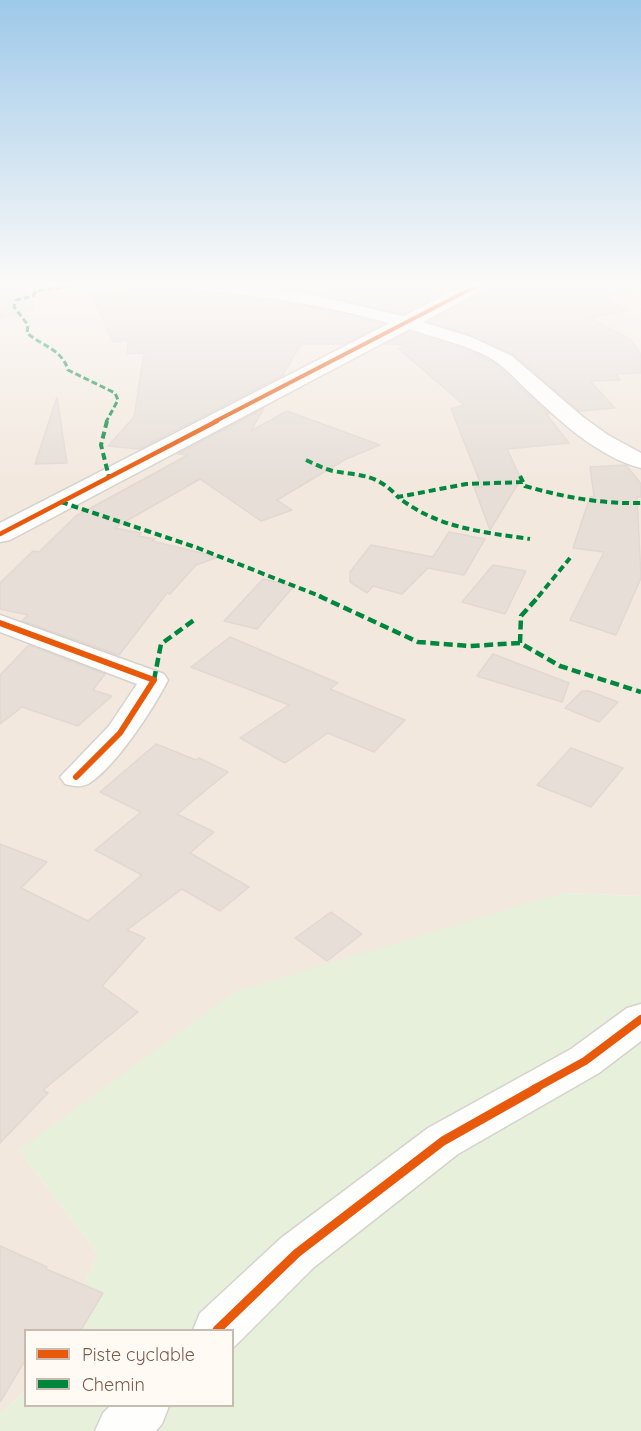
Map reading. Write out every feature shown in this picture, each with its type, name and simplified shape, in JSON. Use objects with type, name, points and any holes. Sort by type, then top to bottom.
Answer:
[{"type":"street","points":[[0,534],[356,349]]},
{"type":"street","points":[[485,349],[502,357],[591,435],[641,461]]},
{"type":"street","points":[[0,623],[154,680],[139,710],[97,759],[76,777]]},
{"type":"street","points":[[218,1329],[297,1254],[443,1141],[585,1061],[641,1019]]},
{"type":"street","points":[[121,1431],[143,1407]]},
{"type":"shaded area","points":[[0,349],[641,349],[641,896],[563,893],[19,1150],[98,1254],[63,1329],[24,1329],[24,1392],[0,1415]]},
{"type":"green space","points":[[563,893],[641,896],[641,1431],[0,1431],[0,1415],[24,1392],[24,1407],[234,1407],[234,1329],[63,1329],[98,1254],[19,1150],[235,992]]},
{"type":"building","points":[[127,349],[298,349],[283,375],[139,449],[108,446],[134,417],[144,353],[127,354]]},
{"type":"building","points":[[399,349],[463,349],[494,363],[549,414],[546,414],[569,443],[507,449],[521,479],[490,530],[474,487],[482,487],[451,409],[464,405]]},
{"type":"building","points":[[502,349],[637,349],[641,354],[641,373],[616,374],[620,380],[590,381],[615,408],[580,411],[513,354]]},
{"type":"building","points":[[57,397],[67,463],[35,464]]},
{"type":"building","points":[[264,408],[251,431],[287,411],[380,445],[346,459],[277,500],[292,510],[261,521],[200,479],[114,528],[141,533],[138,536],[155,539],[152,541],[218,557],[196,565],[170,594],[167,593],[119,655],[22,621],[28,615],[0,609],[0,583],[33,551],[39,552],[76,516],[188,455],[178,454]]},
{"type":"building","points":[[626,465],[641,484],[641,497],[637,497],[641,578],[616,635],[570,620],[604,552],[573,548],[590,497],[594,496],[590,467]]},
{"type":"building","points":[[449,532],[485,539],[464,575],[428,568],[402,594],[373,586],[367,593],[350,582],[350,572],[371,545],[433,557]]},
{"type":"building","points":[[493,565],[526,571],[505,614],[462,602]]},
{"type":"building","points":[[263,579],[294,586],[257,629],[224,621]]},
{"type":"building","points":[[230,637],[338,683],[330,689],[405,720],[374,752],[328,733],[285,763],[240,738],[289,705],[191,667]]},
{"type":"building","points":[[29,645],[105,674],[93,690],[112,696],[78,726],[22,707],[0,724],[0,675]]},
{"type":"building","points":[[493,654],[569,683],[562,702],[477,676]]},
{"type":"building","points":[[582,691],[589,691],[618,702],[599,722],[565,708]]},
{"type":"building","points":[[156,744],[196,760],[199,758],[228,772],[177,814],[214,832],[190,853],[249,887],[220,911],[182,889],[127,930],[145,938],[102,986],[138,1012],[43,1090],[48,1093],[0,1143],[0,844],[47,862],[21,888],[88,921],[142,875],[95,850],[141,812],[100,792]]},
{"type":"building","points":[[571,748],[623,768],[591,807],[537,785]]},
{"type":"building","points":[[331,912],[362,934],[327,961],[295,938]]},
{"type":"building","points":[[0,1246],[47,1267],[46,1269],[103,1293],[82,1329],[24,1329],[24,1362],[0,1402]]},
{"type":"marked path","points":[[52,349],[66,362],[68,370],[115,393],[118,400],[106,423],[101,445],[109,477]]},
{"type":"marked path","points":[[306,460],[330,470],[373,477],[387,485],[398,497]]},
{"type":"marked path","points":[[520,476],[525,486],[554,494],[597,501],[641,503]]},
{"type":"marked path","points":[[523,482],[466,484],[398,497],[413,509],[444,524],[530,539]]},
{"type":"marked path","points":[[61,502],[198,548],[296,585],[418,642],[470,646],[520,643],[560,666],[641,692]]},
{"type":"marked path","points":[[520,643],[521,616],[570,558]]},
{"type":"marked path","points":[[154,680],[161,644],[194,620]]},
{"type":"cycle path","points":[[0,534],[356,349]]},
{"type":"cycle path","points":[[0,623],[154,680],[120,733],[76,777]]},
{"type":"cycle path","points":[[218,1329],[297,1253],[443,1141],[585,1061],[641,1019]]}]
